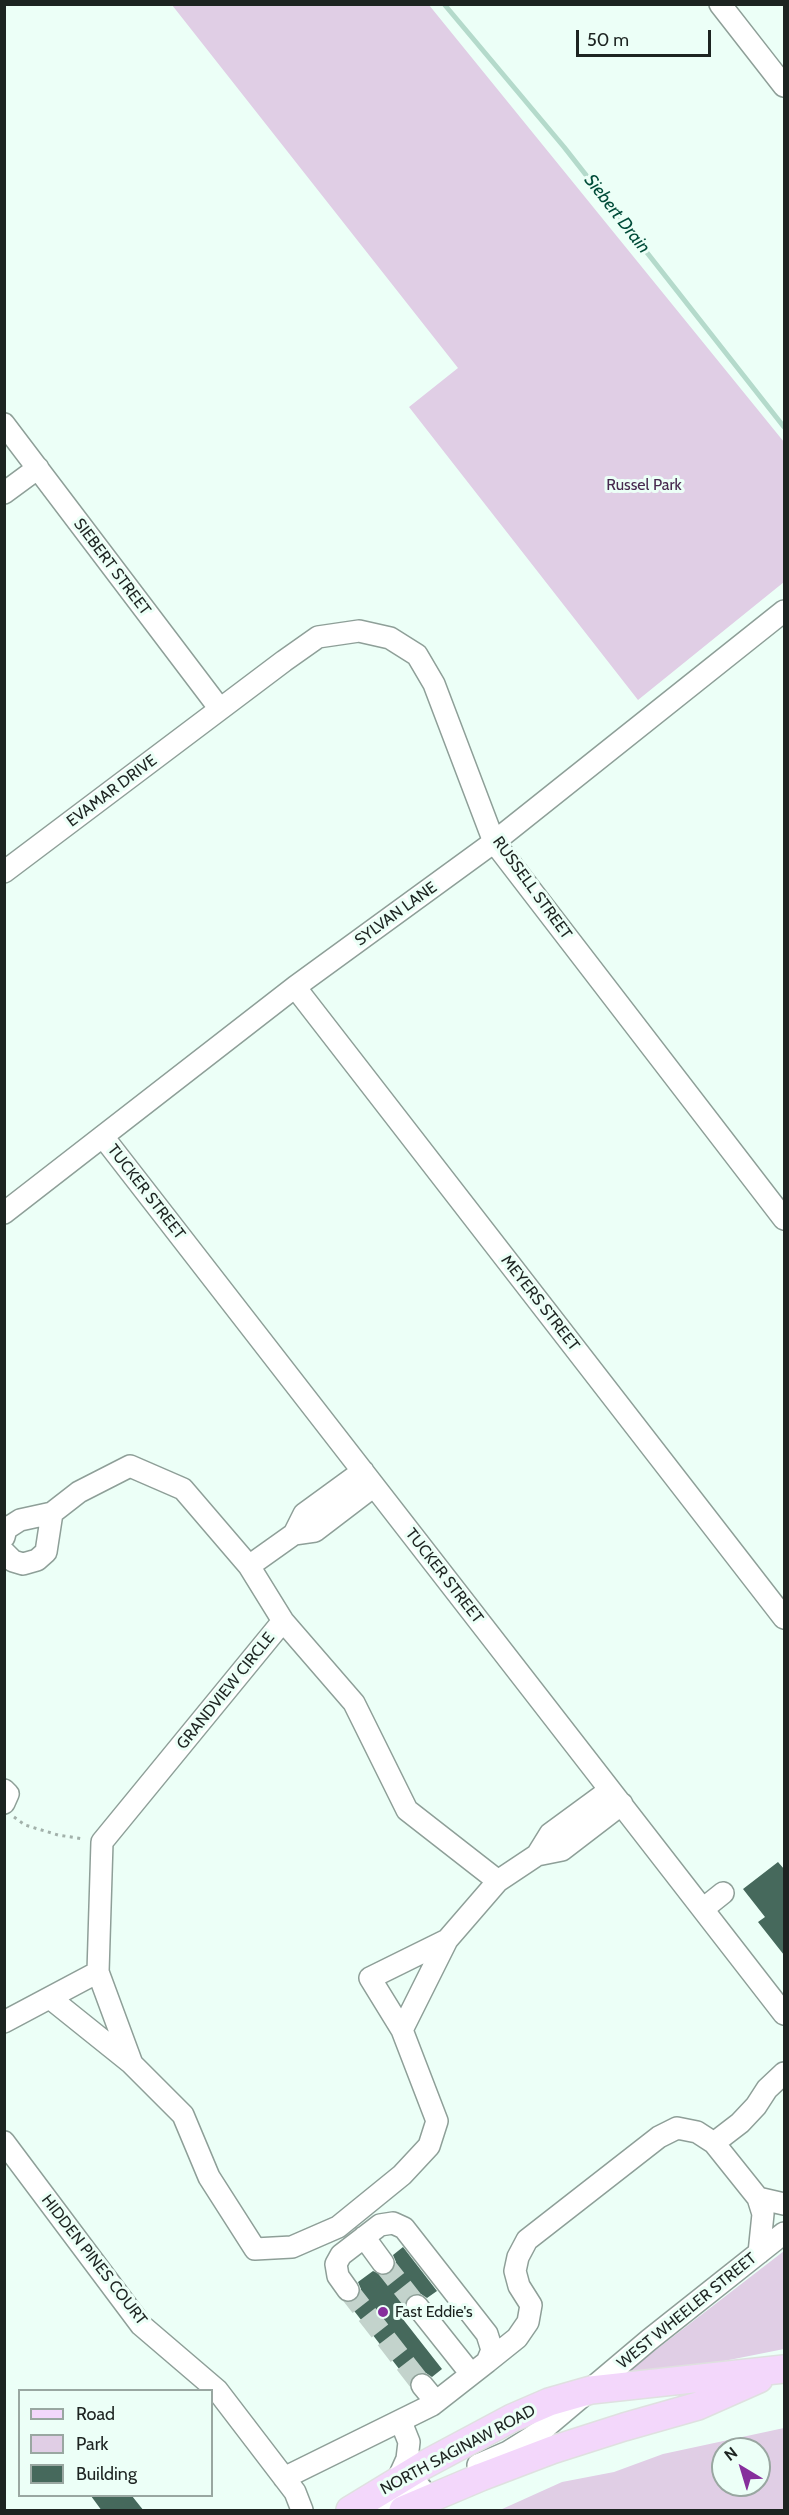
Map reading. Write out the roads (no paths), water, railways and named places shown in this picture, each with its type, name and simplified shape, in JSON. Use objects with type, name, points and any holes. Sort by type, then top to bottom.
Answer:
[{"type":"main road","name":"NORTH SAGINAW ROAD","points":[[350,2511],[447,2453],[512,2418],[549,2402],[591,2390],[783,2369]]},
{"type":"main road","name":"NORTH SAGINAW ROAD","points":[[403,2511],[481,2477],[552,2450],[698,2406],[783,2369]]},
{"type":"street","points":[[720,4],[784,86]]},
{"type":"street","name":"SIEBERT STREET","points":[[4,424],[220,709]]},
{"type":"street","points":[[4,494],[38,468]]},
{"type":"street","name":"SYLVAN LANE","points":[[4,1213],[104,1138],[295,987],[494,842],[784,611]]},
{"type":"street","name":"RUSSELL STREET","points":[[220,709],[318,637],[359,632],[390,638],[417,654],[434,684],[494,842],[784,1219]]},
{"type":"street","name":"EVAMAR DRIVE","points":[[4,872],[220,709]]},
{"type":"street","name":"MEYERS STREET","points":[[295,987],[784,1618]]},
{"type":"street","name":"TUCKER STREET","points":[[104,1138],[784,2014]]},
{"type":"street","points":[[4,1537],[6,1529],[20,1520],[52,1513],[79,1492],[130,1466],[183,1489],[249,1566],[283,1621]]},
{"type":"street","points":[[249,1566],[294,1534],[315,1531],[369,1478]]},
{"type":"street","points":[[4,1552],[13,1561],[23,1564],[37,1560],[46,1552],[52,1513]]},
{"type":"street","name":"GRANDVIEW CIRCLE","points":[[98,1972],[102,1842],[283,1621],[354,1703],[407,1810],[498,1881]]},
{"type":"street","points":[[4,1790],[8,1794],[8,1810]]},
{"type":"street","points":[[402,2030],[447,1940],[498,1881],[537,1855],[562,1850],[616,1797]]},
{"type":"street","points":[[703,1909],[723,1893]]},
{"type":"street","points":[[50,1998],[132,2064],[183,2115],[209,2177],[255,2249],[292,2247],[338,2227],[402,2175],[429,2146],[437,2121],[402,2030],[370,1978],[447,1940]]},
{"type":"street","points":[[4,2022],[98,1972],[132,2064]]},
{"type":"street","points":[[714,2143],[740,2123],[756,2106],[767,2089],[784,2073]]},
{"type":"street","points":[[284,2478],[405,2420],[436,2402],[517,2338],[528,2322],[531,2305],[519,2286],[515,2271],[518,2257],[527,2240],[659,2137],[677,2128],[697,2132],[714,2143],[758,2198],[763,2214],[759,2253]]},
{"type":"street","name":"HIDDEN PINES COURT","points":[[4,2142],[141,2325],[217,2390],[296,2492],[302,2511]]},
{"type":"street","points":[[758,2198],[784,2204]]},
{"type":"street","points":[[348,2289],[338,2276],[336,2264],[341,2255],[380,2225],[393,2223],[404,2228],[487,2334],[492,2350],[479,2368]]},
{"type":"street","name":"WEST WHEELER STREET","points":[[370,2511],[508,2452],[540,2432],[649,2340],[784,2232]]},
{"type":"street","points":[[364,2237],[383,2263]]},
{"type":"street","points":[[417,2306],[479,2368]]},
{"type":"street","points":[[422,2385],[436,2402]]},
{"type":"street","points":[[405,2420],[418,2439],[427,2447],[447,2453]]},
{"type":"street","points":[[397,2481],[407,2459],[410,2442],[405,2420]]},
{"type":"waterway","name":"Siebert Drain","points":[[444,4],[564,147],[784,427]]},
{"type":"tunnel","points":[[383,2263],[417,2306]]},
{"type":"tunnel","points":[[348,2290],[422,2385]]},
{"type":"place","name":"Fast Eddie's","points":[[383,2312]]},
{"type":"park label","name":"Russel Park","points":[[644,485]]}]
